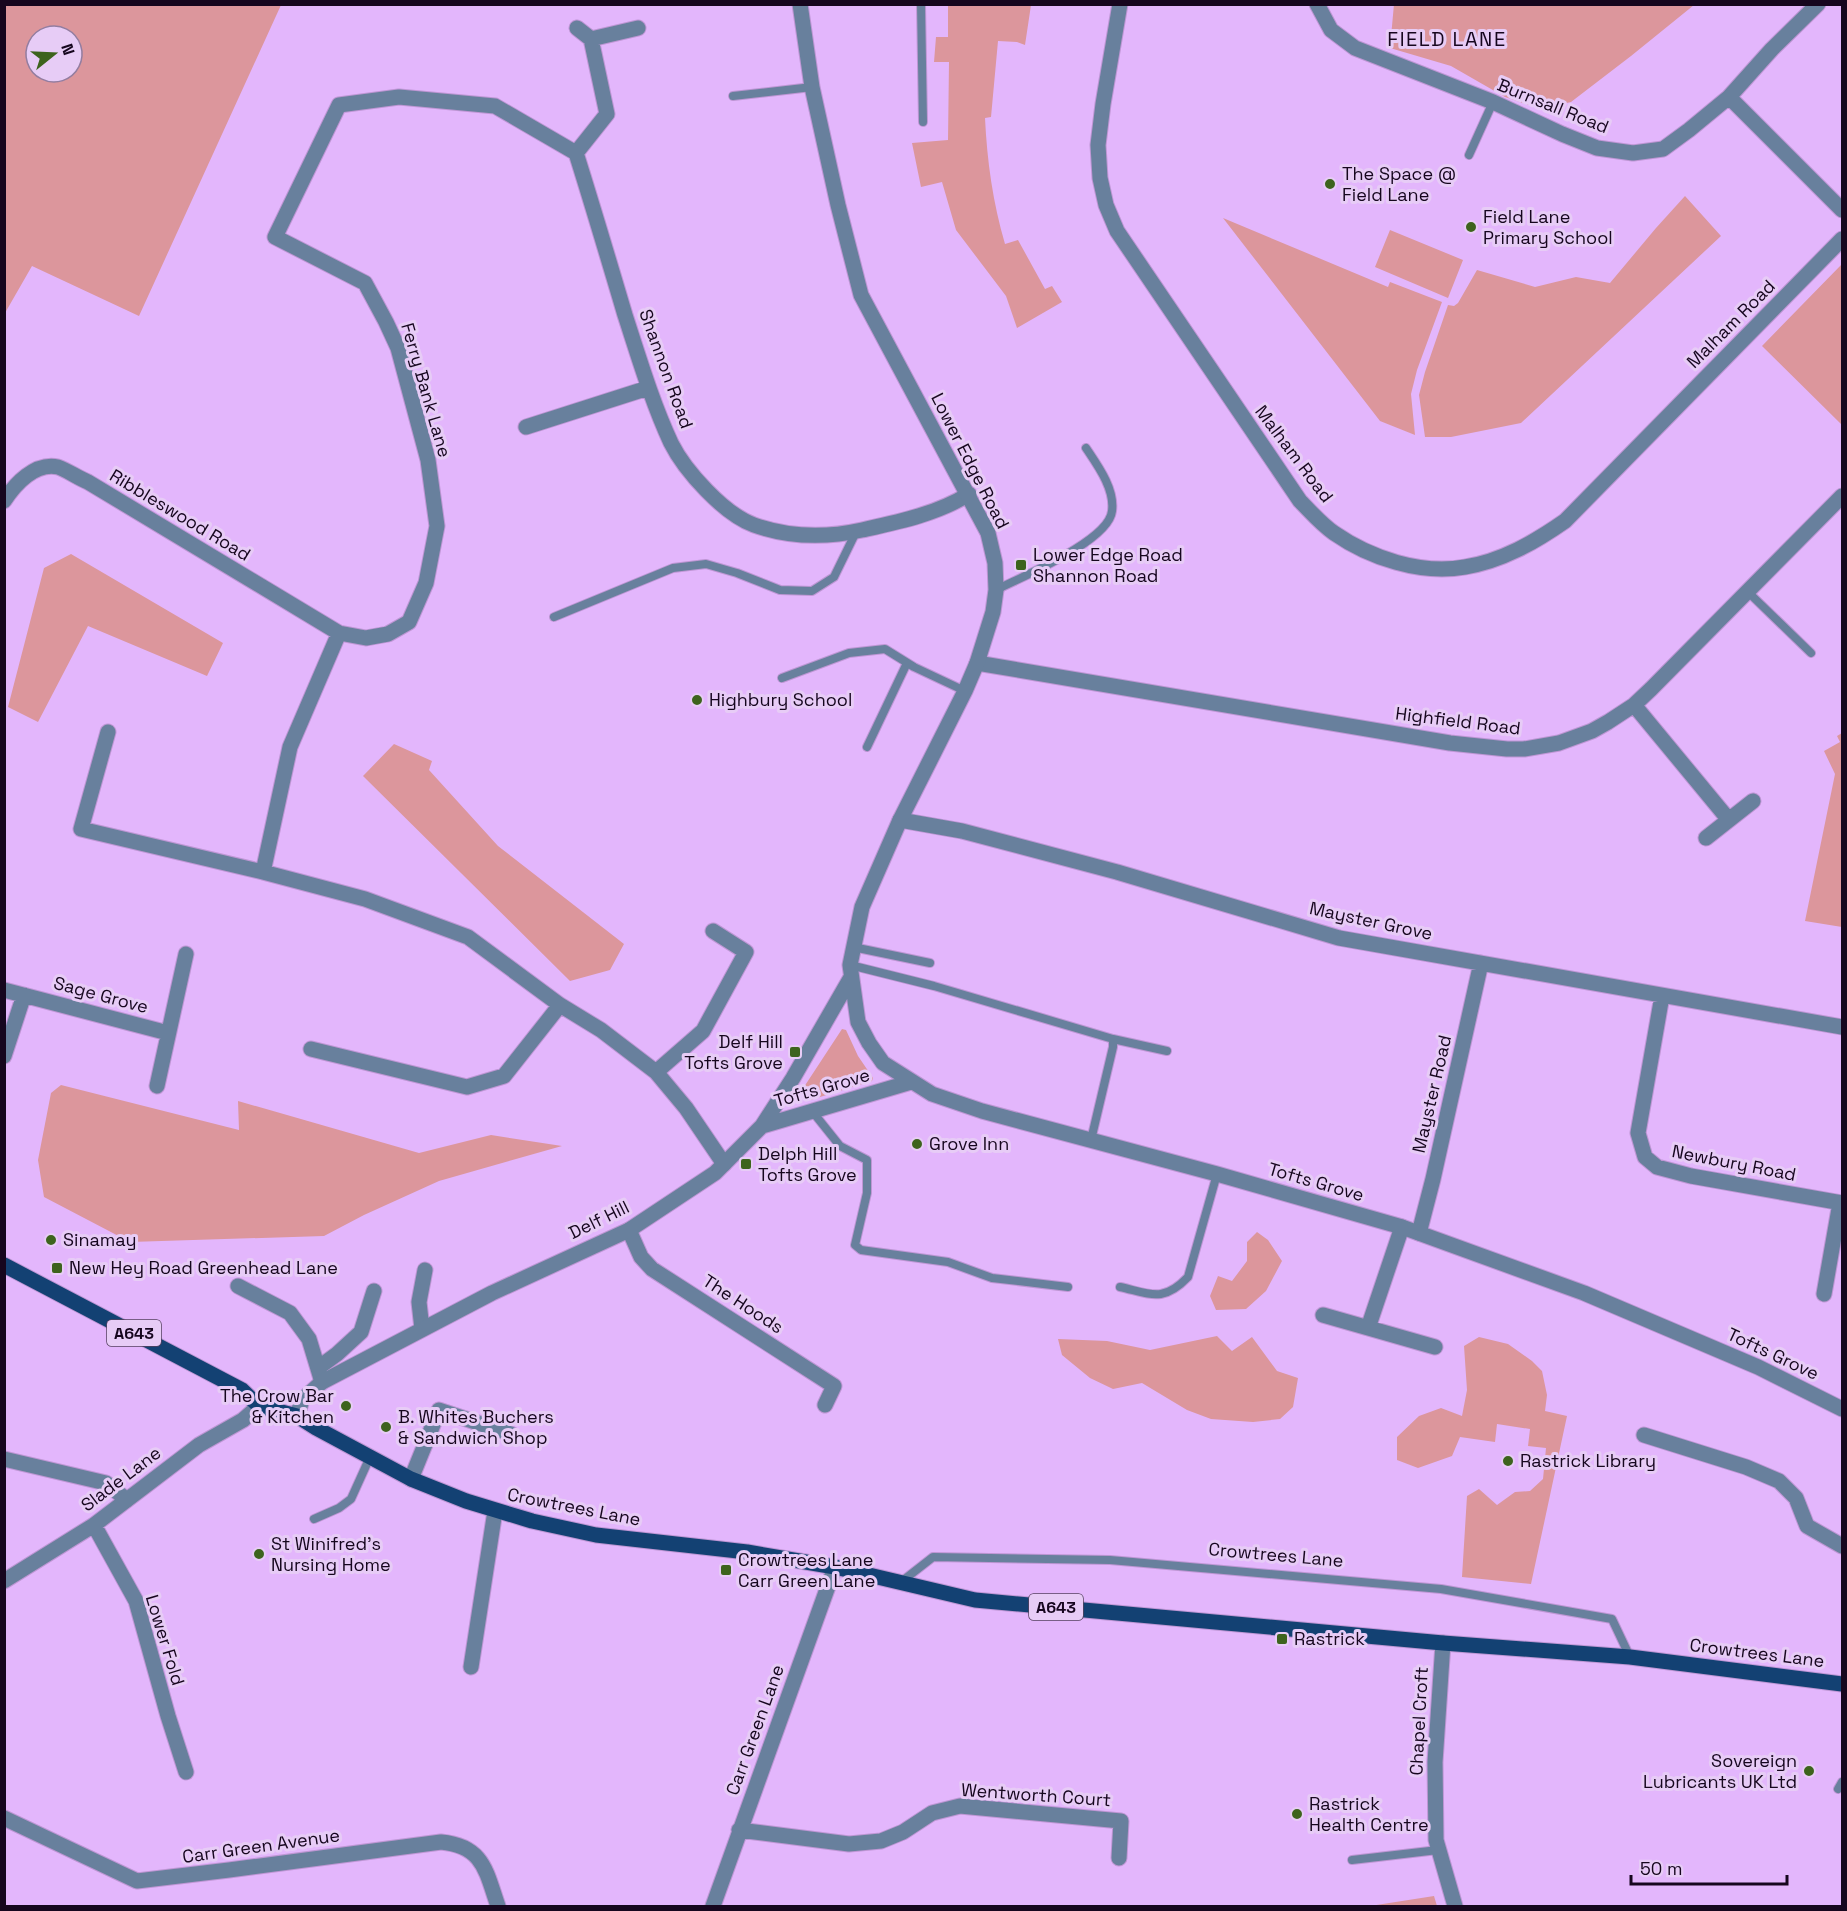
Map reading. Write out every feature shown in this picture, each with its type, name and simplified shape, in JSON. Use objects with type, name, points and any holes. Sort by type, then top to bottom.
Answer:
[{"type":"main road","name":"A643","points":[[4,1265],[242,1390],[259,1406]]},
{"type":"main road","name":"Crowtrees Lane","points":[[259,1406],[297,1416],[411,1479],[495,1511],[596,1534],[747,1552],[836,1567],[975,1600],[1443,1643],[1630,1657],[1842,1684]]},
{"type":"street","name":"Lower Edge Road","points":[[800,4],[812,87],[861,295],[969,494],[988,533],[995,563],[996,590],[993,612],[977,663],[900,820],[862,907],[853,946],[850,972],[858,1022],[883,1063],[911,1082]]},
{"type":"street","name":"Malham Road","points":[[1120,4],[1098,145],[1100,178],[1106,205],[1117,231],[1300,501],[1333,532],[1376,556],[1411,565],[1438,568],[1464,567],[1513,552],[1548,533],[1565,521],[1842,239]]},
{"type":"street","name":"Burnsall Road","points":[[1317,4],[1331,30],[1355,48],[1493,102],[1598,148],[1633,153],[1663,149],[1689,130],[1729,96],[1818,4]]},
{"type":"street","points":[[576,153],[607,114],[591,39],[577,28]]},
{"type":"street","points":[[591,39],[638,28]]},
{"type":"street","points":[[1729,96],[1842,210]]},
{"type":"street","name":"Ferry Bank Lane","points":[[339,633],[366,638],[388,634],[409,621],[426,583],[437,526],[429,460],[398,348],[365,283],[275,237],[339,105],[399,97],[495,106],[576,153]]},
{"type":"street","name":"Shannon Road","points":[[576,153],[648,388],[672,445],[699,483],[723,506],[753,525],[798,535],[830,536],[904,521],[956,502],[969,494]]},
{"type":"street","points":[[526,427],[648,388]]},
{"type":"street","name":"Ribbleswood Road","points":[[4,501],[13,487],[33,470],[56,467],[88,482],[339,633]]},
{"type":"street","name":"Highfield Road","points":[[977,663],[1450,743],[1507,749],[1542,747],[1576,737],[1608,722],[1634,705],[1842,496]]},
{"type":"street","points":[[263,872],[290,747],[339,633]]},
{"type":"street","points":[[1634,705],[1729,820]]},
{"type":"street","points":[[108,732],[81,830],[263,872],[365,899],[468,937],[560,1005],[601,1030],[656,1072],[686,1108],[724,1164]]},
{"type":"street","points":[[1706,838],[1753,801]]},
{"type":"street","name":"Mayster Grove","points":[[900,820],[962,831],[1117,872],[1339,938],[1842,1027]]},
{"type":"street","points":[[656,1072],[704,1031],[746,952],[713,931]]},
{"type":"street","name":"Sage Grove","points":[[157,1086],[186,954]]},
{"type":"street","name":"Mayster Road","points":[[1419,1233],[1481,963]]},
{"type":"street","name":"Delf Hill","points":[[297,1416],[302,1400],[320,1375],[629,1230],[715,1173],[762,1126],[793,1078],[850,972]]},
{"type":"street","name":"Sage Grove","points":[[4,990],[168,1033]]},
{"type":"street","name":"Sage Grove","points":[[4,1056],[24,995]]},
{"type":"street","name":"Newbury Road","points":[[1662,996],[1638,1133],[1645,1157],[1657,1167],[1691,1176],[1841,1203],[1824,1294]]},
{"type":"street","points":[[311,1048],[467,1087],[504,1076],[560,1005]]},
{"type":"street","name":"Tofts Grove","points":[[762,1126],[911,1082],[932,1094],[982,1111],[1217,1174],[1402,1227],[1584,1293],[1758,1367],[1842,1409]]},
{"type":"street","points":[[1368,1328],[1402,1227]]},
{"type":"street","name":"The Hoods","points":[[629,1230],[641,1257],[652,1269],[834,1386],[825,1405]]},
{"type":"street","points":[[422,1329],[419,1302],[425,1270]]},
{"type":"street","points":[[238,1286],[290,1313],[309,1339],[320,1375]]},
{"type":"street","points":[[320,1375],[361,1332],[374,1291]]},
{"type":"street","points":[[1323,1315],[1435,1347]]},
{"type":"street","name":"Slade Lane","points":[[4,1581],[94,1525],[200,1445],[243,1420],[259,1406]]},
{"type":"street","points":[[411,1479],[439,1410],[511,1434]]},
{"type":"street","points":[[1644,1435],[1746,1467],[1779,1481],[1796,1498],[1807,1526],[1842,1546]]},
{"type":"street","points":[[4,1459],[106,1483],[127,1500]]},
{"type":"street","points":[[471,1667],[495,1511]]},
{"type":"street","name":"Lower Fold","points":[[94,1525],[136,1601],[186,1772]]},
{"type":"street","name":"Carr Green Lane","points":[[713,1906],[836,1567]]},
{"type":"street","name":"Chapel Croft","points":[[1443,1643],[1435,1762],[1436,1840],[1455,1906]]},
{"type":"street","name":"Wentworth Court","points":[[739,1830],[839,1843],[866,1843],[903,1832],[932,1813],[960,1806],[1121,1821],[1119,1858]]},
{"type":"street","name":"Carr Green Avenue","points":[[4,1818],[136,1881],[431,1843],[454,1843],[470,1851],[483,1862],[498,1906]]},
{"type":"lane","points":[[921,4],[923,122]]},
{"type":"lane","points":[[733,96],[812,87]]},
{"type":"lane","points":[[1469,155],[1493,102]]},
{"type":"lane","points":[[996,590],[1080,546],[1098,533],[1108,521],[1112,512],[1107,485],[1086,448]]},
{"type":"lane","points":[[554,617],[674,568],[706,564],[780,590],[812,591],[834,577],[856,532]]},
{"type":"lane","points":[[1748,592],[1811,653]]},
{"type":"lane","points":[[782,678],[849,653],[885,650],[965,691]]},
{"type":"lane","points":[[867,747],[907,663]]},
{"type":"lane","points":[[853,946],[930,963]]},
{"type":"lane","points":[[850,972],[934,986],[1113,1039],[1167,1051]]},
{"type":"lane","points":[[1091,1140],[1113,1039]]},
{"type":"lane","points":[[812,1111],[840,1146],[867,1160],[867,1193],[855,1245],[861,1250],[948,1262],[992,1278],[1068,1287]]},
{"type":"lane","points":[[1120,1287],[1158,1296],[1178,1288],[1188,1278],[1217,1174]]},
{"type":"lane","points":[[314,1519],[339,1508],[351,1499],[370,1457]]},
{"type":"lane","name":"Crowtrees Lane","points":[[901,1582],[933,1557],[945,1557],[1110,1560],[1441,1589],[1612,1619],[1630,1657]]},
{"type":"lane","points":[[1352,1860],[1438,1850]]},
{"type":"shaded area","points":[[5,4],[281,5],[139,316],[32,266],[5,313]]},
{"type":"shaded area","points":[[1394,4],[1694,5],[1571,102],[1541,109],[1505,97],[1451,66],[1390,48]]},
{"type":"shaded area","points":[[948,5],[1031,5],[1025,45],[998,41],[991,117],[985,118],[987,150],[991,182],[1005,244],[1018,240],[1045,289],[1052,286],[1062,302],[1017,328],[1006,296],[956,230],[942,182],[921,187],[912,143],[948,140],[949,62],[934,62],[936,37],[948,37]]},
{"type":"shaded area","points":[[1685,196],[1721,236],[1521,423],[1451,437],[1425,437],[1419,395],[1425,372],[1448,305],[1454,306],[1458,303],[1477,270],[1535,287],[1576,277],[1610,283]]},
{"type":"shaded area","points":[[1223,218],[1388,287],[1390,282],[1442,302],[1417,370],[1411,394],[1415,435],[1380,421]]},
{"type":"shaded area","points":[[1390,230],[1463,260],[1448,298],[1375,267]]},
{"type":"shaded area","points":[[1842,264],[1842,425],[1762,346]]},
{"type":"shaded area","points":[[71,554],[223,643],[207,676],[88,626],[38,722],[8,707],[44,568]]},
{"type":"shaded area","points":[[1842,733],[1842,927],[1805,921],[1835,774],[1824,751],[1840,742],[1837,736]]},
{"type":"shaded area","points":[[394,744],[432,761],[429,770],[498,846],[624,944],[610,970],[570,981],[363,776]]},
{"type":"shaded area","points":[[842,1029],[846,1030],[858,1056],[873,1078],[872,1081],[804,1100],[802,1090]]},
{"type":"shaded area","points":[[61,1085],[239,1130],[238,1101],[419,1153],[491,1135],[562,1146],[439,1181],[324,1236],[130,1242],[44,1197],[38,1160],[51,1093]]},
{"type":"shaded area","points":[[1257,1232],[1268,1240],[1282,1261],[1266,1291],[1246,1309],[1216,1310],[1210,1296],[1218,1276],[1232,1281],[1247,1261],[1247,1242]]},
{"type":"shaded area","points":[[1217,1336],[1232,1351],[1252,1337],[1277,1371],[1298,1378],[1293,1407],[1280,1419],[1253,1422],[1211,1419],[1187,1410],[1142,1383],[1113,1389],[1090,1378],[1062,1355],[1058,1339],[1107,1341],[1150,1350]]},
{"type":"shaded area","points":[[1479,1337],[1508,1344],[1532,1361],[1542,1371],[1547,1395],[1545,1411],[1567,1416],[1531,1584],[1462,1577],[1467,1496],[1479,1489],[1497,1505],[1515,1492],[1530,1491],[1543,1479],[1546,1448],[1528,1446],[1530,1429],[1497,1424],[1495,1442],[1460,1437],[1452,1456],[1418,1468],[1397,1460],[1397,1437],[1419,1416],[1441,1408],[1462,1416],[1467,1390],[1464,1346]]},
{"type":"shaded area","points":[[1434,1896],[1437,1906],[1370,1906]]},
{"type":"place","name":"The Space @ Field Lane","points":[[1330,184]]},
{"type":"place","name":"Field Lane Primary School","points":[[1471,227]]},
{"type":"place","name":"Lower Edge Road Shannon Road","points":[[1021,565]]},
{"type":"place","name":"Highbury School","points":[[697,700]]},
{"type":"place","name":"Delf Hill Tofts Grove","points":[[795,1052]]},
{"type":"place","name":"Grove Inn","points":[[917,1144]]},
{"type":"place","name":"Delph Hill Tofts Grove","points":[[746,1164]]},
{"type":"place","name":"Sinamay","points":[[51,1240]]},
{"type":"place","name":"New Hey Road Greenhead Lane","points":[[57,1268]]},
{"type":"place","name":"The Crow Bar & Kitchen","points":[[346,1406]]},
{"type":"place","name":"B. Whites Buchers & Sandwich Shop","points":[[386,1427]]},
{"type":"place","name":"Rastrick Library","points":[[1508,1461]]},
{"type":"place","name":"St Winifred's Nursing Home","points":[[259,1554]]},
{"type":"place","name":"Crowtrees Lane Carr Green Lane","points":[[726,1570]]},
{"type":"place","name":"Rastrick","points":[[1282,1639]]},
{"type":"place","name":"Sovereign Lubricants UK Ltd","points":[[1809,1771]]},
{"type":"place","name":"Rastrick Health Centre","points":[[1297,1814]]},
{"type":"district","name":"FIELD LANE","points":[[1447,39]]}]
